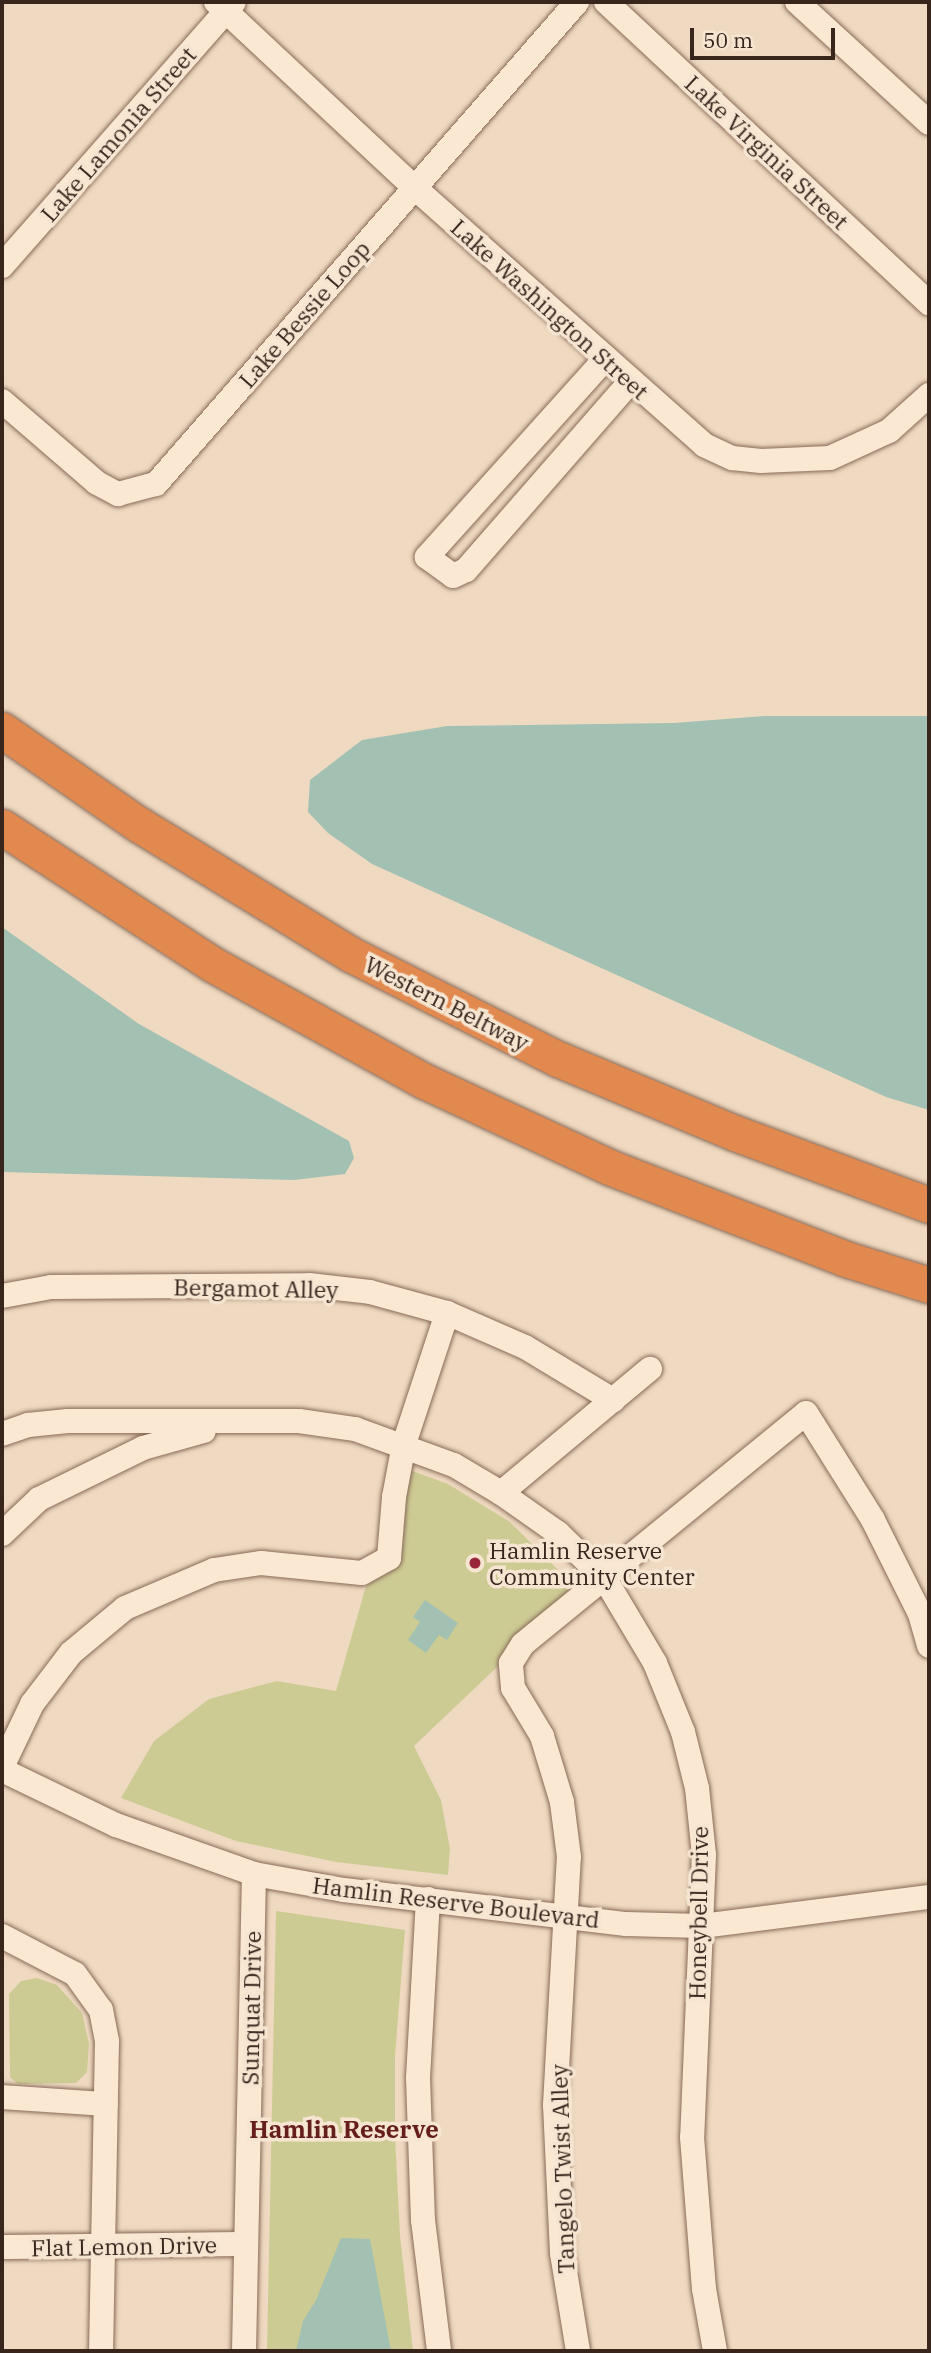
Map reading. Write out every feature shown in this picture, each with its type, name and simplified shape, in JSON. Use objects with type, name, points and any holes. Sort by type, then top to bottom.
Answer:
[{"type":"highway","name":"Western Beltway","points":[[2,730],[138,824],[350,954],[558,1059],[735,1133],[929,1205]]},
{"type":"highway","points":[[2,827],[212,964],[424,1081],[609,1167],[846,1259],[929,1285]]},
{"type":"street","name":"Lake Bessie Loop","points":[[2,401],[97,482],[118,494],[156,484],[577,2]]},
{"type":"street","name":"Lake Virginia Street","points":[[606,2],[929,303]]},
{"type":"street","points":[[797,2],[929,122]]},
{"type":"street","name":"Lake Washington Street","points":[[225,5],[415,188],[704,445],[732,458],[790,462],[830,458],[889,431],[929,395]]},
{"type":"street","name":"Lake Lamonia Street","points":[[2,266],[225,5]]},
{"type":"street","points":[[606,358],[428,557],[453,576],[466,570],[631,381]]},
{"type":"street","name":"Bergamot Alley","points":[[2,1296],[51,1287],[309,1285],[370,1292],[447,1313],[525,1347],[613,1400]]},
{"type":"street","points":[[2,1769],[32,1704],[64,1663],[125,1608],[169,1586],[214,1570],[261,1563],[362,1573],[389,1558],[394,1497],[404,1444],[447,1313]]},
{"type":"street","points":[[502,1493],[650,1369]]},
{"type":"street","name":"Tangelo Twist Alley","points":[[578,2351],[562,2253],[555,2105],[569,1857],[562,1802],[542,1736],[513,1688],[511,1663],[523,1644],[806,1413],[873,1520],[920,1614],[929,1646]]},
{"type":"street","name":"Honeybell Drive","points":[[2,1434],[28,1425],[68,1421],[299,1421],[355,1429],[404,1444],[454,1465],[502,1493],[558,1533],[605,1579],[655,1663],[683,1732],[699,1801],[704,1855],[702,1926],[692,2057],[692,2137],[704,2288],[715,2351]]},
{"type":"street","name":"Honeybell Drive","points":[[2,1534],[39,1499],[143,1448],[231,1423]]},
{"type":"street","name":"Hamlin Reserve Boulevard","points":[[2,1769],[116,1825],[254,1874],[428,1899],[564,1916],[702,1926],[929,1897]]},
{"type":"street","name":"Sunquat Drive","points":[[244,2351],[254,1874]]},
{"type":"street","points":[[428,1899],[418,2078],[423,2220],[439,2351]]},
{"type":"street","points":[[2,1936],[75,1975],[92,1992],[101,2010],[107,2041],[101,2351]]},
{"type":"street","points":[[2,2097],[106,2104]]},
{"type":"street","name":"Flat Lemon Drive","points":[[2,2247],[246,2244]]},
{"type":"shaded area","points":[[765,716],[929,716],[929,1110],[886,1097],[372,864],[328,833],[308,812],[310,780],[362,740],[447,726],[674,723]]},
{"type":"shaded area","points":[[2,927],[139,1024],[349,1141],[354,1158],[345,1174],[294,1180],[2,1172]]},
{"type":"shaded area","points":[[407,1469],[448,1484],[510,1522],[578,1590],[414,1746],[441,1800],[450,1849],[448,1875],[336,1862],[236,1841],[121,1798],[154,1741],[209,1699],[277,1681],[336,1691],[366,1586],[386,1572]]},
{"type":"shaded area","points":[[425,1600],[458,1623],[447,1640],[439,1635],[426,1653],[408,1640],[420,1622],[413,1617]]},
{"type":"shaded area","points":[[276,1911],[405,1930],[395,2056],[395,2136],[400,2236],[413,2351],[267,2351]]},
{"type":"shaded area","points":[[37,1978],[57,1985],[82,2013],[89,2044],[87,2072],[76,2083],[18,2084],[10,2077],[9,1994],[21,1981]]},
{"type":"shaded area","points":[[341,2238],[370,2239],[391,2351],[296,2351],[303,2321],[316,2300]]},
{"type":"place","name":"Hamlin Reserve Community Center","points":[[475,1563]]},
{"type":"district","name":"Hamlin Reserve","points":[[344,2130]]}]
